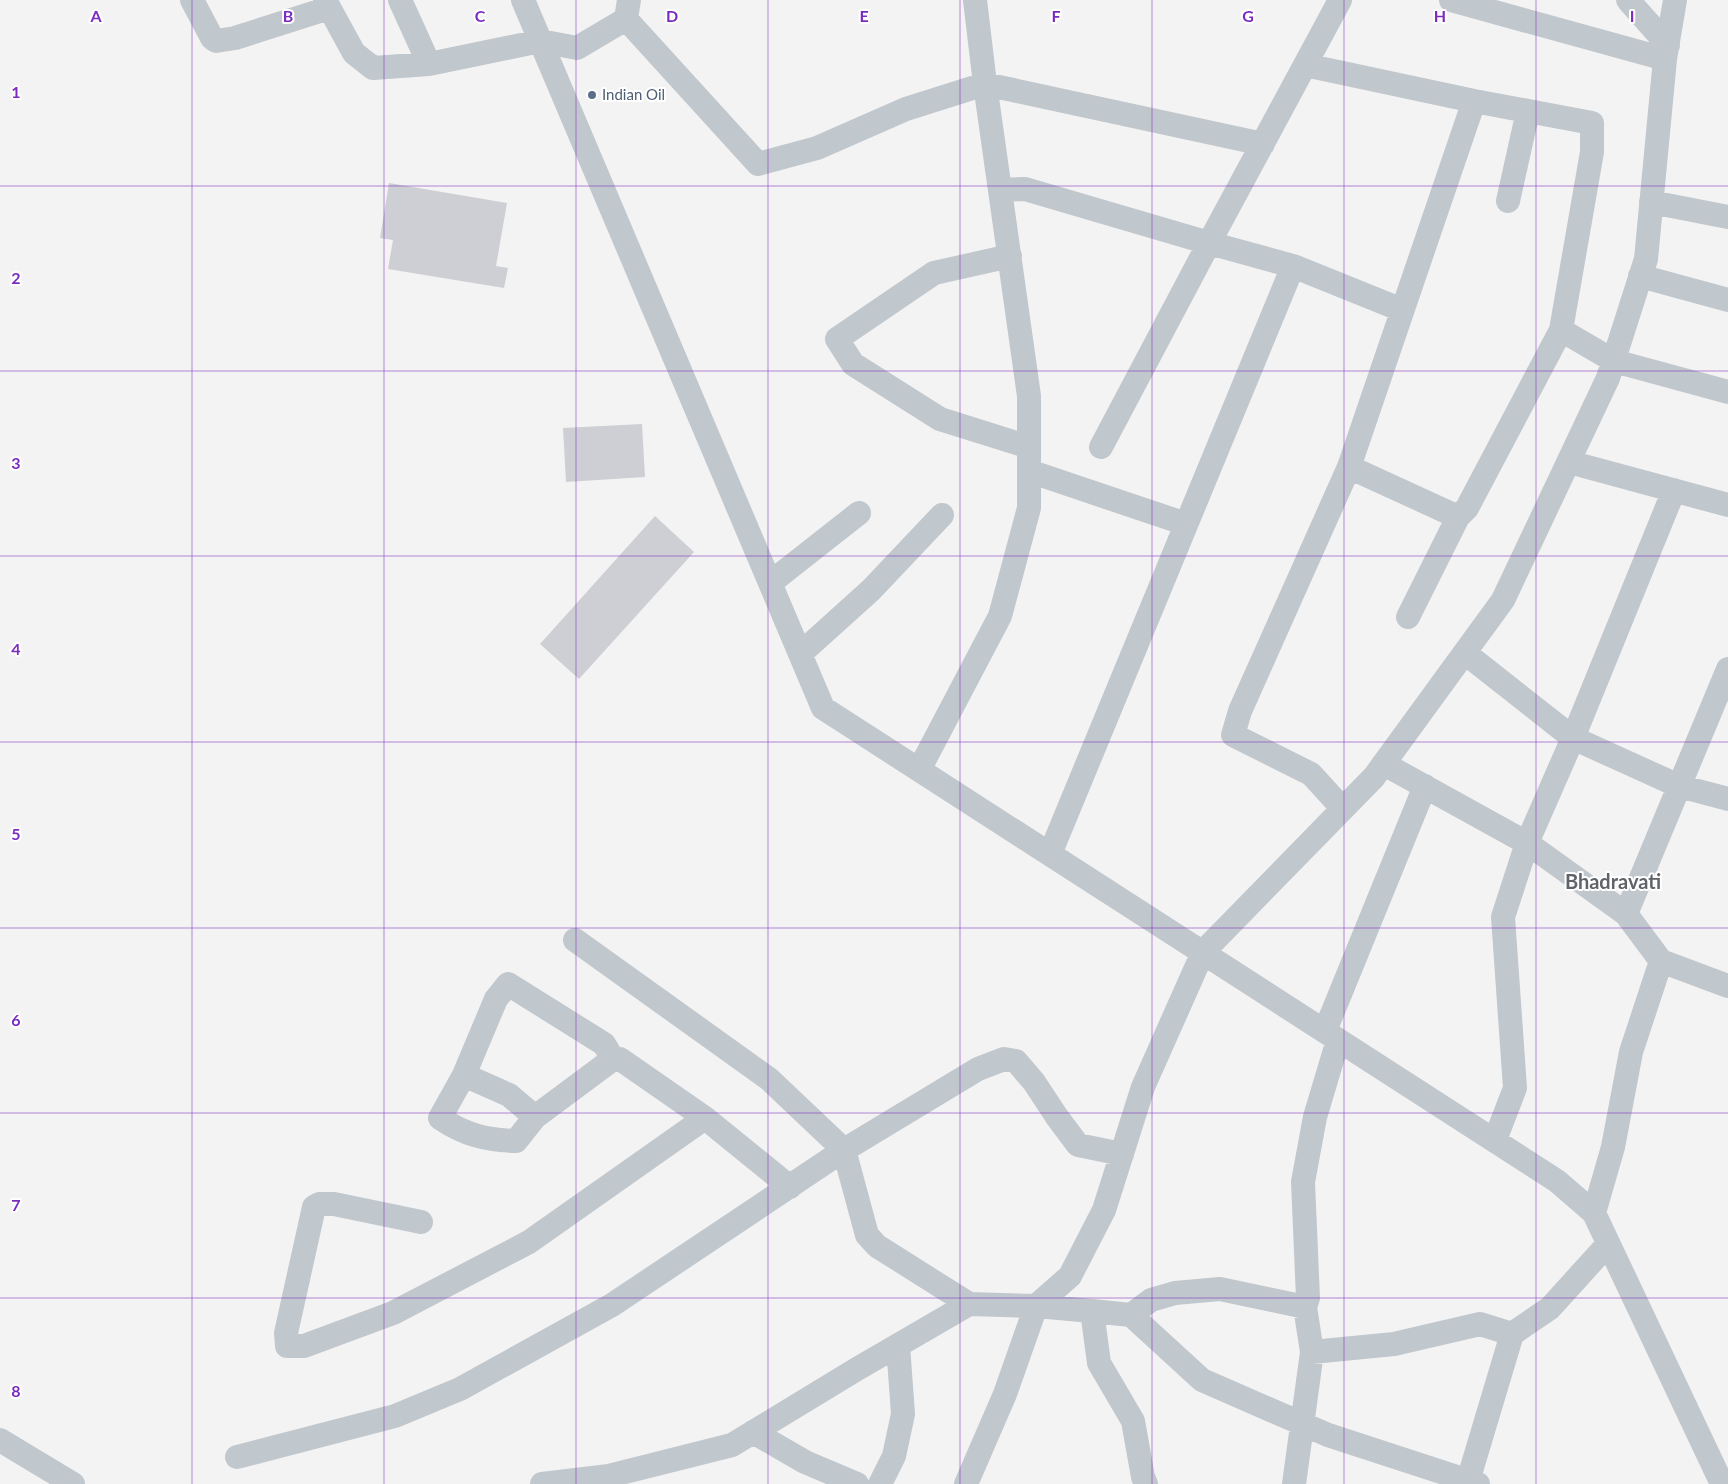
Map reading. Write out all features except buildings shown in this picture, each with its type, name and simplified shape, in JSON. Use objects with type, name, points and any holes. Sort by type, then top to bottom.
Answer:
[{"type":"street","points":[[192,0],[212,38],[216,41],[235,38],[327,4],[354,53],[374,68],[428,64],[540,41],[577,48],[627,10],[758,164],[817,148],[906,109],[985,84],[1263,144]]},
{"type":"street","points":[[400,0],[428,64]]},
{"type":"street","points":[[523,0],[823,708],[1557,1181],[1594,1213],[1722,1484]]},
{"type":"street","points":[[919,770],[1000,616],[1029,508],[1029,396],[975,0]]},
{"type":"street","points":[[1101,447],[1340,0]]},
{"type":"street","points":[[1451,0],[1666,52]]},
{"type":"street","points":[[1628,0],[1666,52]]},
{"type":"street","points":[[966,1484],[1005,1394],[1036,1306],[1070,1276],[1104,1210],[1143,1087],[1203,952],[1374,777],[1504,600],[1608,378],[1646,259],[1666,52],[1675,0]]},
{"type":"street","points":[[1305,65],[1474,101],[1592,123],[1592,152],[1561,330],[1468,508],[1458,517],[1408,617]]},
{"type":"street","points":[[1343,809],[1311,774],[1233,735],[1240,711],[1349,466],[1474,101]]},
{"type":"street","points":[[1508,201],[1528,110]]},
{"type":"street","points":[[1000,190],[1025,189],[1293,266],[1402,310]]},
{"type":"street","points":[[1651,202],[1728,217]]},
{"type":"street","points":[[1010,256],[934,273],[837,339],[853,364],[940,419],[1029,447]]},
{"type":"street","points":[[1050,854],[1293,266]]},
{"type":"street","points":[[1640,276],[1728,300]]},
{"type":"street","points":[[1561,330],[1614,361],[1728,392]]},
{"type":"street","points":[[1569,462],[1728,504]]},
{"type":"street","points":[[1349,466],[1458,517]]},
{"type":"street","points":[[1029,471],[1186,524]]},
{"type":"street","points":[[1495,1140],[1515,1088],[1503,917],[1527,843],[1573,738],[1674,490]]},
{"type":"street","points":[[770,584],[859,513]]},
{"type":"street","points":[[800,654],[872,590],[942,515]]},
{"type":"street","points":[[1465,653],[1573,738],[1679,786],[1728,800]]},
{"type":"street","points":[[1626,914],[1728,669]]},
{"type":"street","points":[[1384,764],[1527,843],[1626,914],[1661,961],[1728,986]]},
{"type":"street","points":[[1294,1484],[1312,1352],[1305,1307],[1308,1298],[1303,1182],[1315,1117],[1331,1035],[1424,786]]},
{"type":"street","points":[[575,940],[769,1079],[844,1150],[867,1235],[877,1246],[969,1304],[1036,1306],[1131,1315],[1202,1380],[1303,1425],[1436,1478],[1473,1483],[1512,1334],[1550,1308],[1608,1244]]},
{"type":"street","points":[[1594,1213],[1613,1147],[1631,1052],[1661,961]]},
{"type":"street","points":[[613,1059],[604,1044],[508,984],[496,999],[464,1075],[440,1118],[458,1130],[493,1140],[516,1140],[535,1116],[613,1059],[620,1059],[705,1118],[790,1187]]},
{"type":"street","points":[[237,1457],[395,1416],[460,1388],[612,1305],[844,1150],[978,1068],[1004,1059],[1016,1061],[1034,1082],[1078,1144],[1122,1154]]},
{"type":"street","points":[[464,1075],[509,1095],[535,1116]]},
{"type":"street","points":[[421,1222],[334,1204],[319,1204],[314,1207],[286,1333],[288,1346],[304,1346],[393,1313],[529,1242],[705,1118]]},
{"type":"street","points":[[1131,1315],[1151,1300],[1175,1293],[1220,1288],[1305,1307]]},
{"type":"street","points":[[542,1484],[609,1476],[657,1474],[732,1445],[969,1304]]},
{"type":"street","points":[[1092,1311],[1099,1363],[1133,1421],[1143,1482]]},
{"type":"street","points":[[1312,1352],[1394,1344],[1480,1324],[1512,1334]]},
{"type":"street","points":[[880,1484],[894,1456],[903,1414],[898,1345]]},
{"type":"street","points":[[753,1432],[805,1462],[857,1484]]},
{"type":"street","points":[[0,1440],[73,1484]]},
{"type":"place","name":"Indian Oil","points":[[592,95]]},
{"type":"district","name":"Bhadravati","points":[[1613,882]]}]
